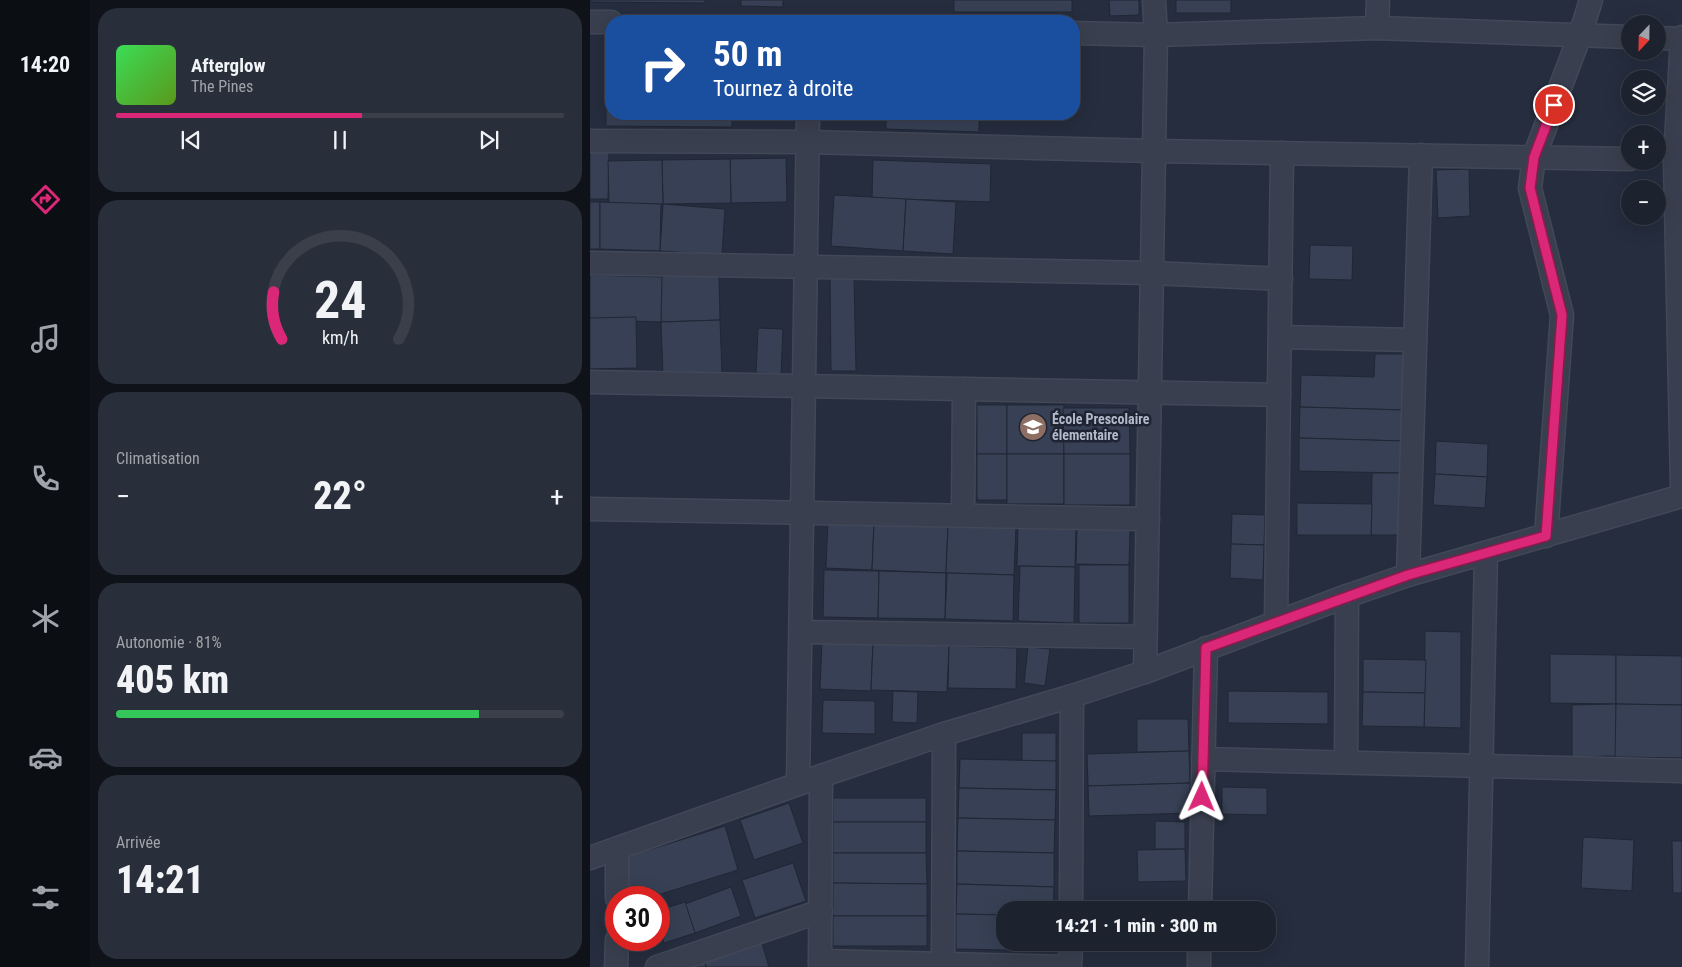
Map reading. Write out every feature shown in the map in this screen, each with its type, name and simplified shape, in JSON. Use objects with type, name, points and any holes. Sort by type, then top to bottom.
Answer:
[{"type":"street","points":[[1145,672],[1156,35],[1154,0]]},
{"type":"street","points":[[1377,28],[1378,0]]},
{"type":"street","points":[[1546,536],[1562,315],[1530,188],[1534,157],[1580,35],[1591,0]]},
{"type":"street","points":[[590,22],[605,22]]},
{"type":"street","points":[[1080,33],[1156,35],[1377,28],[1621,37]]},
{"type":"street","points":[[1666,38],[1682,38],[1672,160],[1682,486]]},
{"type":"street","points":[[798,784],[808,120]]},
{"type":"street","points":[[590,141],[808,142],[1154,151],[1621,159]]},
{"type":"street","points":[[1276,622],[1282,153]]},
{"type":"street","points":[[1408,575],[1421,155]]},
{"type":"street","points":[[590,264],[1152,273],[1281,279]]},
{"type":"street","points":[[1280,337],[1415,340]]},
{"type":"street","points":[[590,382],[1279,395]]},
{"type":"street","points":[[963,515],[964,389]]},
{"type":"street","points":[[590,858],[944,734],[1145,672],[1276,622],[1408,575],[1682,496]]},
{"type":"street","points":[[590,509],[1148,519]]},
{"type":"street","points":[[1477,967],[1486,553]]},
{"type":"street","points":[[1346,762],[1347,596]]},
{"type":"street","points":[[801,632],[1145,637]]},
{"type":"street","points":[[1200,901],[1206,648]]},
{"type":"street","points":[[1071,901],[1072,696]]},
{"type":"street","points":[[942,966],[944,734]]},
{"type":"street","points":[[1203,759],[1682,771]]},
{"type":"street","points":[[821,776],[820,964],[1069,967],[1070,951]]},
{"type":"street","points":[[617,849],[617,886]]},
{"type":"street","points":[[657,967],[821,911]]},
{"type":"street","points":[[616,967],[617,951]]},
{"type":"street","points":[[1199,951],[1199,967]]},
{"type":"building","points":[[590,0],[705,0],[705,3],[590,2]]},
{"type":"building","points":[[741,0],[783,0],[783,7],[741,6]]},
{"type":"building","points":[[954,0],[1072,0],[1072,12],[954,12]]},
{"type":"building","points":[[1109,0],[1139,0],[1139,15],[1110,16]]},
{"type":"building","points":[[1176,0],[1231,0],[1231,13],[1176,13]]},
{"type":"building","points":[[606,120],[732,120],[732,127],[606,126]]},
{"type":"building","points":[[886,120],[979,120],[979,132],[886,129]]},
{"type":"building","points":[[590,152],[609,152],[608,199],[590,199]]},
{"type":"building","points":[[786,158],[787,202],[731,203],[730,159]]},
{"type":"building","points":[[730,159],[731,203],[663,204],[662,160]]},
{"type":"building","points":[[662,160],[663,204],[609,205],[608,161]]},
{"type":"building","points":[[873,160],[991,164],[990,202],[872,198]]},
{"type":"building","points":[[1469,169],[1470,216],[1438,218],[1436,170]]},
{"type":"building","points":[[834,195],[906,199],[903,251],[831,246]]},
{"type":"building","points":[[906,199],[956,202],[953,254],[903,251]]},
{"type":"building","points":[[590,202],[600,202],[600,249],[590,249]]},
{"type":"building","points":[[600,202],[661,204],[660,251],[600,249]]},
{"type":"building","points":[[663,204],[725,209],[722,255],[660,251]]},
{"type":"building","points":[[1310,245],[1353,246],[1352,280],[1309,279]]},
{"type":"building","points":[[719,274],[720,320],[661,322],[659,276]]},
{"type":"building","points":[[590,275],[662,277],[661,322],[590,320]]},
{"type":"building","points":[[830,277],[854,277],[856,371],[831,371]]},
{"type":"building","points":[[636,317],[637,368],[590,369],[590,318]]},
{"type":"building","points":[[720,320],[722,373],[663,375],[661,322]]},
{"type":"building","points":[[758,328],[783,329],[781,374],[756,373]]},
{"type":"building","points":[[1375,354],[1404,354],[1404,410],[1300,407],[1301,375],[1374,377]]},
{"type":"building","points":[[977,405],[1007,405],[1007,454],[977,454]]},
{"type":"building","points":[[1007,405],[1064,405],[1064,454],[1007,454]]},
{"type":"building","points":[[1300,407],[1404,410],[1403,441],[1299,438]]},
{"type":"building","points":[[1063,408],[1129,408],[1130,454],[1064,454]]},
{"type":"building","points":[[1299,438],[1403,441],[1402,473],[1299,471]]},
{"type":"building","points":[[1436,441],[1488,444],[1487,477],[1435,474]]},
{"type":"building","points":[[977,454],[1007,454],[1007,500],[977,500]]},
{"type":"building","points":[[1007,454],[1064,454],[1064,504],[1007,504]]},
{"type":"building","points":[[1064,454],[1130,454],[1130,505],[1064,505]]},
{"type":"building","points":[[1372,473],[1402,473],[1401,535],[1371,535]]},
{"type":"building","points":[[1435,474],[1487,477],[1485,508],[1433,505]]},
{"type":"building","points":[[1297,503],[1372,504],[1371,535],[1297,535]]},
{"type":"building","points":[[1232,514],[1265,515],[1264,545],[1231,544]]},
{"type":"building","points":[[828,519],[874,522],[872,570],[826,568]]},
{"type":"building","points":[[874,522],[948,525],[946,573],[872,570]]},
{"type":"building","points":[[948,525],[1016,528],[1014,575],[946,573]]},
{"type":"building","points":[[1018,528],[1076,529],[1075,567],[1017,566]]},
{"type":"building","points":[[1077,529],[1130,530],[1129,565],[1076,564]]},
{"type":"building","points":[[1231,544],[1264,545],[1263,580],[1230,578]]},
{"type":"building","points":[[1079,565],[1129,565],[1129,623],[1079,623]]},
{"type":"building","points":[[1020,566],[1075,567],[1074,623],[1018,621]]},
{"type":"building","points":[[824,570],[879,571],[878,618],[823,617]]},
{"type":"building","points":[[879,571],[946,573],[945,619],[878,618]]},
{"type":"building","points":[[947,573],[1014,575],[1013,621],[945,619]]},
{"type":"building","points":[[1425,631],[1461,632],[1461,728],[1424,727]]},
{"type":"building","points":[[822,641],[873,643],[871,691],[820,689]]},
{"type":"building","points":[[873,643],[949,646],[947,692],[871,690]]},
{"type":"building","points":[[949,646],[1017,648],[1016,689],[948,688]]},
{"type":"building","points":[[1028,647],[1050,649],[1045,686],[1024,683]]},
{"type":"building","points":[[1550,654],[1616,655],[1616,704],[1550,703]]},
{"type":"building","points":[[1616,655],[1682,656],[1682,705],[1616,704]]},
{"type":"building","points":[[1363,659],[1426,660],[1425,693],[1363,692]]},
{"type":"building","points":[[893,691],[918,692],[917,723],[892,722]]},
{"type":"building","points":[[1228,691],[1328,692],[1328,724],[1228,723]]},
{"type":"building","points":[[1363,692],[1425,693],[1424,727],[1362,726]]},
{"type":"building","points":[[823,700],[875,701],[875,734],[822,733]]},
{"type":"building","points":[[1616,704],[1617,756],[1572,757],[1572,705]]},
{"type":"building","points":[[1616,704],[1682,705],[1682,758],[1615,757]]},
{"type":"building","points":[[1137,719],[1188,719],[1189,751],[1137,752]]},
{"type":"building","points":[[1022,733],[1056,733],[1056,761],[1022,762]]},
{"type":"building","points":[[1189,751],[1190,783],[1088,786],[1087,754]]},
{"type":"building","points":[[960,759],[1056,761],[1056,790],[959,788]]},
{"type":"building","points":[[1190,783],[1191,813],[1089,816],[1088,786]]},
{"type":"building","points":[[1222,787],[1267,788],[1267,815],[1222,814]]},
{"type":"building","points":[[959,788],[1056,790],[1055,820],[958,818]]},
{"type":"building","points":[[833,798],[926,798],[926,822],[833,822]]},
{"type":"building","points":[[789,803],[803,843],[754,860],[740,820]]},
{"type":"building","points":[[958,818],[1055,820],[1054,853],[957,851]]},
{"type":"building","points":[[1155,821],[1185,822],[1185,849],[1155,849]]},
{"type":"building","points":[[833,822],[926,822],[926,853],[833,853]]},
{"type":"building","points":[[725,826],[738,870],[670,891],[670,886],[629,886],[620,859]]},
{"type":"building","points":[[1583,837],[1634,840],[1632,891],[1581,888]]},
{"type":"building","points":[[1672,841],[1682,841],[1682,893],[1673,893]]},
{"type":"building","points":[[1185,849],[1186,881],[1138,882],[1137,850]]},
{"type":"building","points":[[957,851],[1054,853],[1054,887],[957,884]]},
{"type":"building","points":[[833,853],[926,853],[927,884],[833,883]]},
{"type":"building","points":[[793,863],[806,901],[755,918],[742,880]]},
{"type":"building","points":[[833,883],[927,884],[927,916],[833,916]]},
{"type":"building","points":[[957,884],[1054,887],[1053,901],[996,901],[996,915],[956,914]]},
{"type":"building","points":[[731,887],[741,916],[695,933],[685,904]]},
{"type":"building","points":[[685,902],[695,933],[670,941],[670,907]]},
{"type":"building","points":[[956,914],[996,915],[996,950],[956,949]]},
{"type":"building","points":[[833,916],[927,916],[927,946],[833,946]]},
{"type":"building","points":[[762,943],[769,967],[706,967],[704,960]]},
{"type":"building","points":[[704,960],[706,967],[681,967]]},
{"type":"place","name":"École Prescolaire élementaire","points":[[1033,427]]},
{"type":"route","points":[[1202,797],[1206,648],[1408,575],[1546,536],[1562,315],[1530,188],[1534,157],[1554,105]]}]
